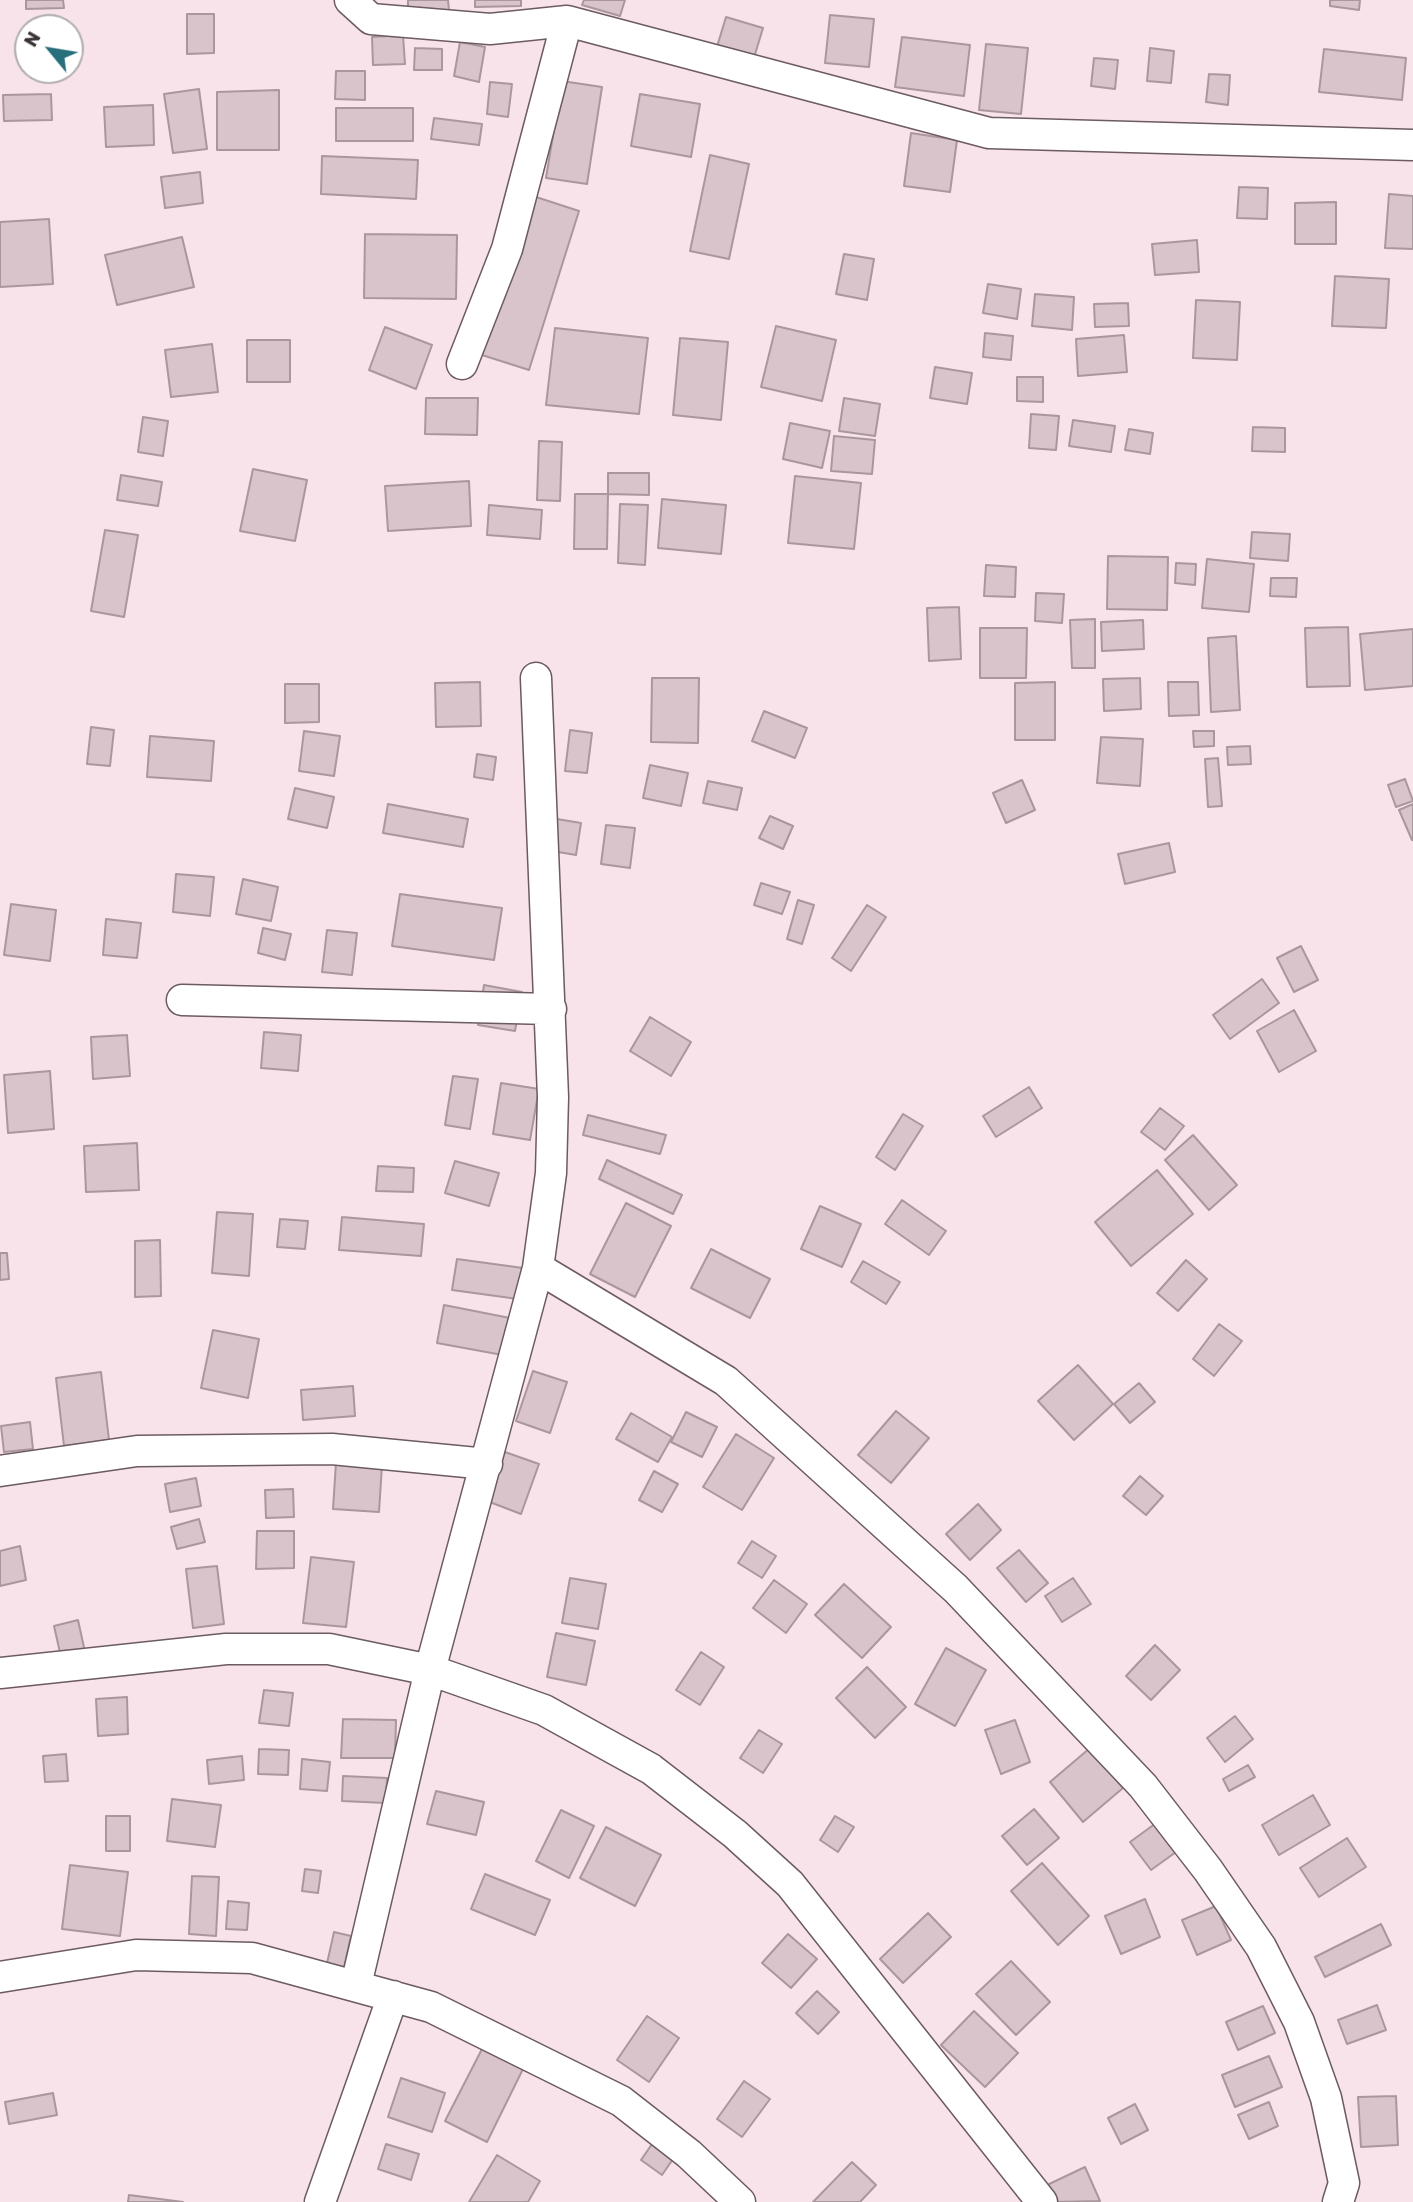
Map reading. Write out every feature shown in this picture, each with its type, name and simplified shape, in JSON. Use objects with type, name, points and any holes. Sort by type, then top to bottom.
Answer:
[{"type":"street","points":[[349,0],[371,19],[490,29],[567,21],[989,132],[1413,145]]},
{"type":"street","points":[[462,364],[506,248],[567,21]]},
{"type":"street","points":[[356,1985],[430,1670],[538,1268],[551,1173],[551,1009],[536,678]]},
{"type":"street","points":[[183,1000],[551,1009]]},
{"type":"street","points":[[538,1268],[726,1381],[956,1589],[1143,1786],[1208,1870],[1261,1947],[1299,2022],[1329,2110],[1344,2183],[1338,2202]]},
{"type":"street","points":[[0,1471],[136,1451],[332,1449],[487,1464]]},
{"type":"street","points":[[0,1673],[226,1649],[329,1649],[430,1670],[544,1710],[651,1769],[735,1833],[790,1884],[1042,2202]]},
{"type":"street","points":[[0,1977],[136,1955],[252,1958],[431,2007],[621,2101],[689,2154],[740,2202]]},
{"type":"street","points":[[320,2202],[393,1996]]},
{"type":"building","points":[[26,0],[63,0],[64,8],[26,9]]},
{"type":"building","points":[[408,0],[448,0],[449,10],[408,12]]},
{"type":"building","points":[[475,0],[521,0],[521,6],[475,7]]},
{"type":"building","points":[[584,0],[625,0],[620,16],[582,5]]},
{"type":"building","points":[[1330,0],[1360,0],[1359,10],[1330,6]]},
{"type":"building","points":[[187,14],[214,14],[214,53],[187,54]]},
{"type":"building","points":[[830,15],[874,19],[869,67],[825,63]]},
{"type":"building","points":[[726,17],[763,28],[753,61],[716,50]]},
{"type":"building","points":[[403,35],[405,64],[373,65],[372,37]]},
{"type":"building","points":[[902,37],[970,45],[964,96],[895,87]]},
{"type":"building","points":[[460,42],[485,47],[479,82],[454,76]]},
{"type":"building","points":[[986,44],[1028,48],[1021,114],[979,110]]},
{"type":"building","points":[[415,48],[442,49],[442,70],[414,70]]},
{"type":"building","points":[[1150,48],[1174,51],[1171,83],[1147,81]]},
{"type":"building","points":[[1324,49],[1406,58],[1402,100],[1319,92]]},
{"type":"building","points":[[1094,58],[1118,60],[1115,89],[1091,86]]},
{"type":"building","points":[[336,71],[365,71],[365,100],[335,99]]},
{"type":"building","points":[[1209,74],[1230,75],[1228,105],[1206,102]]},
{"type":"building","points":[[562,81],[602,87],[587,184],[546,178]]},
{"type":"building","points":[[490,82],[512,84],[508,117],[487,114]]},
{"type":"building","points":[[199,89],[207,149],[173,153],[164,94]]},
{"type":"building","points":[[279,90],[279,150],[217,150],[217,92]]},
{"type":"building","points":[[51,94],[52,120],[4,121],[3,95]]},
{"type":"building","points":[[640,94],[700,104],[691,157],[631,146]]},
{"type":"building","points":[[153,105],[154,145],[106,147],[104,107]]},
{"type":"building","points":[[336,108],[413,108],[413,141],[336,141]]},
{"type":"building","points":[[434,118],[482,124],[479,145],[431,139]]},
{"type":"building","points":[[911,133],[957,140],[950,192],[904,186]]},
{"type":"building","points":[[710,155],[749,164],[729,259],[690,251]]},
{"type":"building","points":[[322,156],[418,160],[416,199],[321,194]]},
{"type":"building","points":[[200,172],[203,203],[165,208],[161,177]]},
{"type":"building","points":[[1239,187],[1268,188],[1267,219],[1237,218]]},
{"type":"building","points":[[1389,194],[1413,196],[1413,249],[1385,248]]},
{"type":"building","points":[[533,196],[579,211],[529,370],[482,355]]},
{"type":"building","points":[[1336,202],[1336,244],[1295,244],[1295,203]]},
{"type":"building","points":[[49,219],[53,284],[0,287],[0,222]]},
{"type":"building","points":[[365,234],[457,235],[456,299],[364,298]]},
{"type":"building","points":[[182,237],[194,287],[117,305],[105,255]]},
{"type":"building","points":[[1197,240],[1199,272],[1155,275],[1152,244]]},
{"type":"building","points":[[844,254],[874,259],[867,300],[836,294]]},
{"type":"building","points":[[1335,276],[1389,279],[1386,328],[1332,326]]},
{"type":"building","points":[[988,284],[1021,289],[1017,319],[983,313]]},
{"type":"building","points":[[1035,294],[1074,297],[1072,330],[1032,326]]},
{"type":"building","points":[[1196,300],[1240,302],[1237,360],[1193,358]]},
{"type":"building","points":[[1128,303],[1129,326],[1095,327],[1094,304]]},
{"type":"building","points":[[776,326],[836,340],[822,401],[761,387]]},
{"type":"building","points":[[385,327],[432,345],[416,389],[369,370]]},
{"type":"building","points":[[555,328],[648,338],[639,414],[546,405]]},
{"type":"building","points":[[985,333],[1013,336],[1011,360],[983,357]]},
{"type":"building","points":[[1124,335],[1127,372],[1078,376],[1076,339]]},
{"type":"building","points":[[680,338],[728,342],[721,420],[673,415]]},
{"type":"building","points":[[247,340],[290,340],[290,382],[247,382]]},
{"type":"building","points":[[212,344],[218,392],[171,397],[165,350]]},
{"type":"building","points":[[935,367],[972,373],[967,404],[930,398]]},
{"type":"building","points":[[1017,377],[1043,377],[1043,402],[1017,401]]},
{"type":"building","points":[[426,398],[478,398],[477,435],[425,434]]},
{"type":"building","points":[[844,398],[880,404],[875,436],[839,431]]},
{"type":"building","points":[[1031,414],[1059,416],[1056,450],[1029,448]]},
{"type":"building","points":[[143,417],[168,421],[163,456],[138,452]]},
{"type":"building","points":[[1073,420],[1115,426],[1111,452],[1069,446]]},
{"type":"building","points":[[790,423],[830,431],[822,468],[783,459]]},
{"type":"building","points":[[1253,427],[1285,428],[1285,452],[1252,451]]},
{"type":"building","points":[[1129,429],[1153,433],[1150,454],[1125,450]]},
{"type":"building","points":[[834,436],[875,440],[872,474],[831,471]]},
{"type":"building","points":[[539,441],[562,442],[560,501],[537,500]]},
{"type":"building","points":[[253,469],[307,480],[295,541],[240,531]]},
{"type":"building","points":[[608,473],[649,473],[649,495],[608,494]]},
{"type":"building","points":[[121,475],[162,482],[158,506],[117,500]]},
{"type":"building","points":[[795,476],[861,483],[854,549],[788,543]]},
{"type":"building","points":[[469,481],[471,526],[388,531],[385,486]]},
{"type":"building","points":[[575,494],[608,494],[607,549],[574,549]]},
{"type":"building","points":[[662,499],[726,505],[721,554],[658,548]]},
{"type":"building","points":[[620,504],[648,505],[645,565],[618,563]]},
{"type":"building","points":[[489,505],[542,510],[540,539],[487,535]]},
{"type":"building","points":[[105,530],[138,535],[124,617],[91,611]]},
{"type":"building","points":[[1252,532],[1290,534],[1288,561],[1250,558]]},
{"type":"building","points":[[1108,556],[1168,557],[1167,610],[1107,609]]},
{"type":"building","points":[[1207,559],[1254,564],[1249,612],[1202,608]]},
{"type":"building","points":[[1176,563],[1196,564],[1195,585],[1175,583]]},
{"type":"building","points":[[986,565],[1016,567],[1015,597],[984,596]]},
{"type":"building","points":[[1271,578],[1297,578],[1296,597],[1270,596]]},
{"type":"building","points":[[1036,593],[1064,594],[1062,623],[1035,621]]},
{"type":"building","points":[[959,607],[961,659],[929,661],[927,608]]},
{"type":"building","points":[[1095,619],[1095,668],[1072,668],[1070,620]]},
{"type":"building","points":[[1143,620],[1144,649],[1102,651],[1101,622]]},
{"type":"building","points":[[1348,627],[1350,686],[1307,687],[1305,628]]},
{"type":"building","points":[[980,628],[1027,628],[1026,678],[980,678]]},
{"type":"building","points":[[1413,629],[1413,686],[1365,690],[1360,634]]},
{"type":"building","points":[[1236,636],[1240,710],[1211,712],[1208,638]]},
{"type":"building","points":[[652,678],[699,678],[698,743],[651,742]]},
{"type":"building","points":[[1140,678],[1141,709],[1104,711],[1103,679]]},
{"type":"building","points":[[480,682],[481,726],[436,727],[435,683]]},
{"type":"building","points":[[1055,682],[1055,740],[1015,740],[1015,683]]},
{"type":"building","points":[[1168,682],[1198,682],[1199,715],[1169,716]]},
{"type":"building","points":[[285,684],[319,684],[319,722],[285,723]]},
{"type":"building","points":[[764,711],[807,728],[795,758],[752,741]]},
{"type":"building","points":[[91,727],[114,730],[110,766],[87,764]]},
{"type":"building","points":[[570,730],[592,733],[587,773],[565,771]]},
{"type":"building","points":[[304,731],[340,736],[334,776],[299,771]]},
{"type":"building","points":[[1193,731],[1214,731],[1214,746],[1194,747]]},
{"type":"building","points":[[150,736],[214,741],[211,781],[147,777]]},
{"type":"building","points":[[1101,737],[1143,739],[1140,786],[1097,783]]},
{"type":"building","points":[[1250,746],[1251,764],[1228,765],[1227,747]]},
{"type":"building","points":[[477,754],[496,757],[493,780],[474,777]]},
{"type":"building","points":[[1218,758],[1222,806],[1208,807],[1205,759]]},
{"type":"building","points":[[650,765],[688,773],[681,806],[643,798]]},
{"type":"building","points":[[1405,779],[1413,801],[1396,807],[1388,785]]},
{"type":"building","points":[[1022,780],[1035,810],[1006,823],[993,793]]},
{"type":"building","points":[[708,781],[742,788],[737,810],[703,803]]},
{"type":"building","points":[[295,788],[334,797],[327,828],[288,819]]},
{"type":"building","points":[[388,804],[468,819],[463,847],[383,833]]},
{"type":"building","points":[[1413,804],[1413,840],[1412,840],[1399,810]]},
{"type":"building","points":[[770,816],[793,826],[783,849],[759,838]]},
{"type":"building","points":[[557,819],[581,823],[576,855],[552,851]]},
{"type":"building","points":[[606,825],[635,828],[630,868],[601,864]]},
{"type":"building","points":[[1169,843],[1175,872],[1125,884],[1118,854]]},
{"type":"building","points":[[176,874],[214,877],[210,916],[173,912]]},
{"type":"building","points":[[243,879],[278,887],[271,921],[236,914]]},
{"type":"building","points":[[761,883],[790,892],[782,914],[754,905]]},
{"type":"building","points":[[400,894],[502,908],[494,960],[392,946]]},
{"type":"building","points":[[798,900],[814,905],[802,944],[787,939]]},
{"type":"building","points":[[11,904],[56,910],[50,961],[4,955]]},
{"type":"building","points":[[867,905],[886,917],[851,971],[832,958]]},
{"type":"building","points":[[106,919],[141,923],[137,958],[103,955]]},
{"type":"building","points":[[263,928],[291,934],[285,960],[258,953]]},
{"type":"building","points":[[327,930],[357,933],[352,975],[322,972]]},
{"type":"building","points":[[1301,946],[1318,980],[1294,992],[1277,958]]},
{"type":"building","points":[[1262,979],[1279,1003],[1230,1039],[1213,1015]]},
{"type":"building","points":[[484,985],[522,992],[515,1031],[478,1025]]},
{"type":"building","points":[[1294,1010],[1316,1051],[1279,1072],[1257,1031]]},
{"type":"building","points":[[650,1017],[691,1042],[671,1076],[630,1051]]},
{"type":"building","points":[[264,1032],[301,1035],[298,1071],[261,1068]]},
{"type":"building","points":[[127,1035],[130,1076],[93,1079],[91,1037]]},
{"type":"building","points":[[50,1071],[54,1129],[8,1133],[4,1075]]},
{"type":"building","points":[[453,1076],[478,1079],[470,1129],[445,1125]]},
{"type":"building","points":[[501,1083],[539,1089],[530,1140],[493,1134]]},
{"type":"building","points":[[1029,1087],[1042,1108],[996,1137],[983,1116]]},
{"type":"building","points":[[1160,1108],[1184,1126],[1165,1150],[1141,1132]]},
{"type":"building","points":[[903,1114],[923,1126],[895,1170],[876,1157]]},
{"type":"building","points":[[588,1115],[666,1135],[660,1154],[583,1135]]},
{"type":"building","points":[[1193,1135],[1237,1185],[1209,1210],[1165,1160]]},
{"type":"building","points":[[137,1143],[139,1190],[86,1192],[84,1146]]},
{"type":"building","points":[[607,1160],[682,1195],[673,1214],[599,1179]]},
{"type":"building","points":[[455,1161],[499,1173],[489,1206],[445,1193]]},
{"type":"building","points":[[378,1166],[414,1168],[413,1192],[376,1191]]},
{"type":"building","points":[[1157,1170],[1193,1214],[1131,1266],[1095,1222]]},
{"type":"building","points":[[902,1200],[946,1231],[929,1255],[885,1224]]},
{"type":"building","points":[[626,1203],[671,1226],[635,1297],[590,1274]]},
{"type":"building","points":[[820,1206],[861,1224],[842,1267],[801,1249]]},
{"type":"building","points":[[217,1212],[253,1214],[249,1276],[212,1273]]},
{"type":"building","points":[[342,1217],[424,1224],[421,1256],[339,1250]]},
{"type":"building","points":[[280,1219],[308,1221],[305,1249],[277,1247]]},
{"type":"building","points":[[160,1240],[161,1296],[135,1297],[135,1241]]},
{"type":"building","points":[[711,1249],[770,1279],[750,1318],[691,1288]]},
{"type":"building","points":[[0,1253],[7,1253],[9,1279],[0,1280]]},
{"type":"building","points":[[457,1259],[523,1268],[518,1299],[452,1290]]},
{"type":"building","points":[[1186,1260],[1207,1279],[1178,1311],[1157,1293]]},
{"type":"building","points":[[863,1261],[900,1282],[886,1304],[851,1282]]},
{"type":"building","points":[[444,1305],[515,1319],[508,1356],[437,1343]]},
{"type":"building","points":[[1219,1324],[1242,1341],[1214,1376],[1193,1359]]},
{"type":"building","points":[[213,1330],[259,1339],[248,1398],[201,1388]]},
{"type":"building","points":[[1078,1365],[1113,1404],[1074,1440],[1038,1401]]},
{"type":"building","points":[[533,1371],[567,1382],[550,1433],[516,1421]]},
{"type":"building","points":[[101,1372],[109,1440],[64,1446],[56,1378]]},
{"type":"building","points":[[1139,1383],[1155,1402],[1130,1423],[1114,1404]]},
{"type":"building","points":[[353,1386],[355,1416],[303,1420],[301,1390]]},
{"type":"building","points":[[896,1411],[929,1438],[891,1483],[858,1455]]},
{"type":"building","points":[[686,1412],[717,1427],[702,1457],[671,1442]]},
{"type":"building","points":[[631,1413],[672,1437],[658,1462],[616,1439]]},
{"type":"building","points":[[30,1422],[33,1449],[4,1452],[1,1426]]},
{"type":"building","points":[[736,1434],[774,1458],[742,1510],[703,1487]]},
{"type":"building","points":[[505,1452],[539,1464],[521,1514],[487,1501]]},
{"type":"building","points":[[336,1462],[382,1465],[379,1512],[333,1509]]},
{"type":"building","points":[[654,1471],[678,1484],[662,1512],[639,1500]]},
{"type":"building","points":[[1140,1476],[1163,1496],[1146,1515],[1123,1496]]},
{"type":"building","points":[[196,1478],[201,1506],[170,1512],[165,1484]]},
{"type":"building","points":[[293,1489],[294,1517],[266,1518],[265,1490]]},
{"type":"building","points":[[978,1504],[1001,1530],[970,1560],[946,1534]]},
{"type":"building","points":[[199,1519],[205,1542],[177,1549],[171,1527]]},
{"type":"building","points":[[257,1531],[294,1531],[294,1568],[256,1569]]},
{"type":"building","points":[[752,1541],[776,1556],[762,1578],[738,1563]]},
{"type":"building","points":[[20,1546],[26,1580],[0,1586],[0,1551]]},
{"type":"building","points":[[1019,1550],[1048,1583],[1026,1602],[997,1568]]},
{"type":"building","points":[[311,1557],[354,1562],[346,1627],[303,1623]]},
{"type":"building","points":[[217,1566],[224,1624],[193,1628],[186,1569]]},
{"type":"building","points":[[570,1578],[606,1584],[598,1629],[562,1623]]},
{"type":"building","points":[[1073,1578],[1091,1604],[1062,1622],[1045,1596]]},
{"type":"building","points":[[774,1580],[807,1604],[786,1633],[753,1608]]},
{"type":"building","points":[[844,1584],[891,1627],[862,1658],[815,1615]]},
{"type":"building","points":[[78,1620],[85,1652],[61,1657],[54,1626]]},
{"type":"building","points":[[556,1633],[595,1641],[586,1685],[547,1677]]},
{"type":"building","points":[[1155,1645],[1180,1670],[1151,1700],[1126,1676]]},
{"type":"building","points":[[946,1648],[986,1670],[955,1726],[915,1704]]},
{"type":"building","points":[[701,1652],[724,1667],[700,1705],[676,1690]]},
{"type":"building","points":[[867,1667],[906,1707],[875,1738],[836,1698]]},
{"type":"building","points":[[264,1690],[293,1693],[289,1726],[259,1723]]},
{"type":"building","points":[[127,1697],[128,1734],[98,1736],[96,1699]]},
{"type":"building","points":[[1235,1716],[1253,1739],[1225,1762],[1207,1738]]},
{"type":"building","points":[[343,1719],[396,1720],[395,1758],[341,1758]]},
{"type":"building","points":[[1015,1720],[1030,1762],[1001,1774],[985,1730]]},
{"type":"building","points":[[759,1730],[782,1744],[763,1773],[740,1758]]},
{"type":"building","points":[[1090,1748],[1123,1788],[1083,1822],[1050,1782]]},
{"type":"building","points":[[259,1749],[289,1750],[288,1775],[258,1774]]},
{"type":"building","points":[[66,1754],[68,1781],[45,1782],[43,1756]]},
{"type":"building","points":[[242,1756],[244,1780],[209,1784],[207,1760]]},
{"type":"building","points":[[302,1759],[330,1762],[327,1791],[300,1789]]},
{"type":"building","points":[[1248,1765],[1255,1777],[1229,1791],[1223,1779]]},
{"type":"building","points":[[343,1776],[387,1778],[386,1803],[342,1801]]},
{"type":"building","points":[[436,1791],[484,1802],[476,1835],[427,1824]]},
{"type":"building","points":[[1313,1795],[1330,1825],[1279,1855],[1262,1825]]},
{"type":"building","points":[[172,1799],[221,1805],[215,1847],[167,1841]]},
{"type":"building","points":[[1034,1809],[1059,1838],[1027,1865],[1002,1836]]},
{"type":"building","points":[[561,1810],[594,1826],[569,1878],[536,1861]]},
{"type":"building","points":[[106,1816],[130,1816],[130,1851],[106,1851]]},
{"type":"building","points":[[835,1816],[854,1827],[838,1852],[820,1840]]},
{"type":"building","points":[[1163,1818],[1183,1847],[1151,1870],[1130,1842]]},
{"type":"building","points":[[606,1827],[661,1855],[635,1906],[580,1878]]},
{"type":"building","points":[[1347,1838],[1366,1867],[1319,1897],[1300,1868]]},
{"type":"building","points":[[1042,1863],[1089,1916],[1058,1945],[1011,1891]]},
{"type":"building","points":[[70,1865],[128,1872],[120,1936],[62,1929]]},
{"type":"building","points":[[305,1869],[321,1871],[318,1893],[302,1891]]},
{"type":"building","points":[[485,1874],[550,1900],[535,1935],[471,1909]]},
{"type":"building","points":[[192,1876],[219,1877],[216,1936],[189,1934]]},
{"type":"building","points":[[1145,1899],[1160,1937],[1121,1954],[1105,1916]]},
{"type":"building","points":[[228,1901],[249,1903],[247,1930],[226,1929]]},
{"type":"building","points":[[1216,1906],[1231,1940],[1197,1955],[1182,1920]]},
{"type":"building","points":[[928,1913],[951,1937],[903,1983],[880,1959]]},
{"type":"building","points":[[1381,1924],[1391,1945],[1325,1977],[1315,1957]]},
{"type":"building","points":[[334,1932],[351,1936],[343,1972],[326,1968]]},
{"type":"building","points":[[788,1934],[817,1959],[791,1988],[762,1963]]},
{"type":"building","points":[[1011,1961],[1050,2002],[1016,2035],[976,1994]]},
{"type":"building","points":[[817,1991],[839,2012],[818,2034],[796,2013]]},
{"type":"building","points":[[1377,2005],[1386,2030],[1347,2044],[1338,2020]]},
{"type":"building","points":[[1263,2006],[1275,2033],[1238,2050],[1226,2022]]},
{"type":"building","points":[[974,2011],[1018,2053],[985,2087],[941,2045]]},
{"type":"building","points":[[647,2016],[679,2038],[649,2082],[617,2060]]},
{"type":"building","points":[[483,2047],[524,2067],[487,2142],[445,2121]]},
{"type":"building","points":[[1269,2056],[1282,2087],[1235,2107],[1222,2075]]},
{"type":"building","points":[[401,2078],[445,2093],[432,2132],[388,2117]]},
{"type":"building","points":[[744,2081],[770,2099],[742,2137],[717,2119]]},
{"type":"building","points":[[53,2093],[57,2115],[9,2124],[5,2102]]},
{"type":"building","points":[[1396,2096],[1398,2145],[1361,2147],[1358,2097]]},
{"type":"building","points":[[1269,2102],[1278,2126],[1249,2139],[1238,2115]]},
{"type":"building","points":[[1135,2104],[1148,2130],[1121,2144],[1108,2118]]},
{"type":"building","points":[[386,2144],[419,2154],[411,2180],[378,2169]]},
{"type":"building","points":[[652,2144],[673,2159],[662,2175],[641,2160]]},
{"type":"building","points":[[497,2155],[540,2181],[528,2202],[469,2202]]},
{"type":"building","points":[[852,2162],[876,2185],[860,2202],[813,2202]]},
{"type":"building","points":[[1085,2167],[1100,2201],[1053,2202],[1045,2186]]},
{"type":"building","points":[[129,2195],[183,2202],[128,2202]]}]
